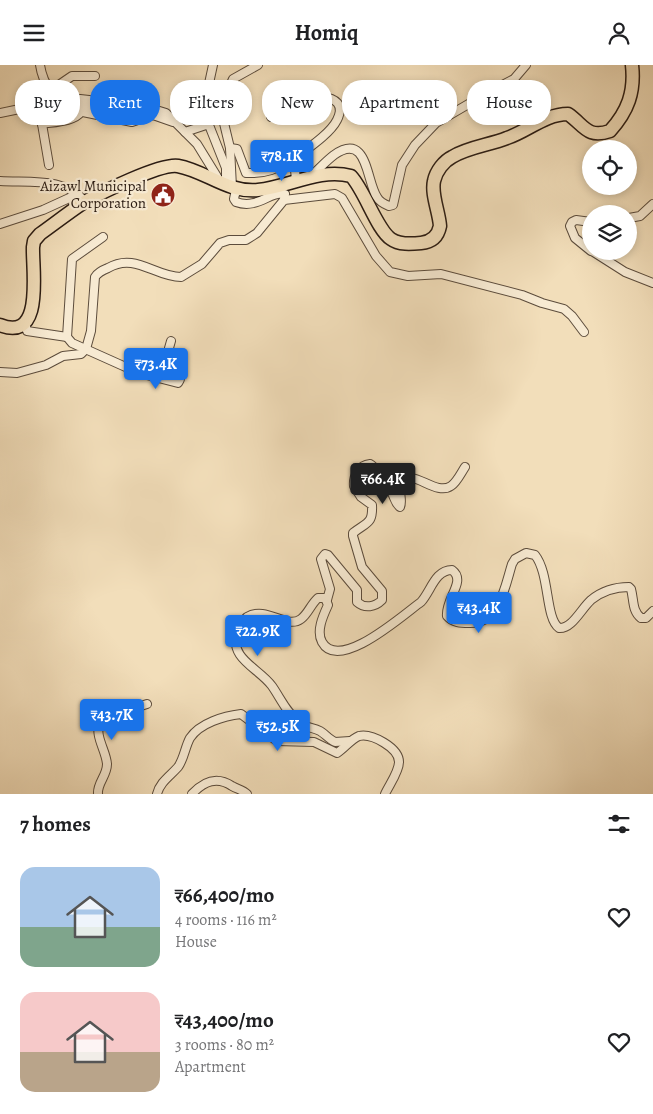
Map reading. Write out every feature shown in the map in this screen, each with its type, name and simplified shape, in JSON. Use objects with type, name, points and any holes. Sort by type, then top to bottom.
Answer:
[{"type":"highway","points":[[0,325],[15,328],[25,321],[36,294],[32,256],[34,241],[81,198],[169,165],[187,169],[230,187],[260,190],[310,177],[336,174],[351,176],[358,184],[383,232],[391,239],[400,243],[425,243],[433,239],[439,232],[440,226],[433,190],[434,180],[443,164],[452,156],[510,137],[550,116],[560,114],[568,114],[584,129],[593,133],[610,131],[621,116],[633,90],[632,65]]},
{"type":"street","points":[[40,65],[44,80]]},
{"type":"street","points":[[210,80],[213,65]]},
{"type":"street","points":[[230,187],[230,148],[222,119],[231,82],[236,76],[258,65]]},
{"type":"street","points":[[310,177],[335,155],[346,149],[356,151],[363,158],[376,196],[385,205],[389,207],[393,205],[402,165],[415,145],[436,123],[489,91],[514,79],[526,65]]},
{"type":"street","points":[[66,80],[72,76],[94,76]]},
{"type":"street","points":[[90,100],[80,99],[78,101],[82,105],[90,106]]},
{"type":"street","points":[[230,148],[237,149],[246,173],[262,174],[275,170],[294,159],[334,124],[339,112],[338,107],[332,100]]},
{"type":"street","points":[[0,113],[15,109]]},
{"type":"street","points":[[160,111],[170,119]]},
{"type":"street","points":[[81,112],[132,122],[153,115],[170,121]]},
{"type":"street","points":[[42,125],[49,165]]},
{"type":"street","points":[[0,372],[16,373],[39,367],[63,356],[81,354],[86,349],[91,331],[95,277],[98,273],[121,262],[144,265],[162,274],[182,277],[202,264],[220,243],[229,240],[246,240],[257,233],[284,200],[285,195],[279,193],[258,203],[241,204],[236,202],[234,199],[235,194],[230,187],[217,173],[197,144],[178,125]]},
{"type":"street","points":[[185,132],[207,125]]},
{"type":"street","points":[[210,125],[226,168],[230,187]]},
{"type":"street","points":[[294,159],[296,180]]},
{"type":"street","points":[[0,181],[57,184],[68,188],[81,198]]},
{"type":"street","points":[[284,200],[339,195],[380,263],[390,272],[408,276],[441,274],[522,295],[564,309],[584,332]]},
{"type":"street","points":[[0,224],[81,198]]},
{"type":"street","points":[[637,216],[653,203]]},
{"type":"street","points":[[582,221],[576,220],[570,226],[575,238],[582,243]]},
{"type":"street","points":[[67,337],[72,259],[103,237]]},
{"type":"street","points":[[607,260],[625,271],[653,283]]},
{"type":"street","points":[[25,321],[27,331],[67,337],[72,343],[139,373],[178,383],[181,377],[178,365],[169,348],[171,341]]},
{"type":"street","points":[[465,467],[455,482],[447,488],[436,488],[412,477],[405,479],[400,490],[400,507],[396,503],[392,492],[381,479],[378,470],[370,464],[363,466],[355,475],[354,486],[361,497],[372,505],[373,517],[353,533],[353,536],[358,559],[366,573],[382,591],[382,600],[371,606],[357,603],[357,590],[328,555],[324,553],[321,559],[330,589],[327,600],[328,605],[320,627],[320,635],[322,643],[330,650],[340,652],[354,649],[421,602],[428,594],[435,579],[441,573],[452,570],[458,578],[457,586],[448,601],[447,616],[450,620],[474,624],[486,618],[499,607],[515,559],[526,553],[532,553],[541,564],[546,580],[553,622],[559,629],[569,626],[579,612],[593,599],[606,591],[617,588],[629,587],[631,589],[634,608],[641,618],[646,618],[653,611]]},
{"type":"street","points":[[327,600],[318,598],[297,621],[284,620],[261,613],[252,614],[244,619],[234,646],[240,656],[273,687],[284,708],[300,723],[321,731],[335,742],[350,741]]},
{"type":"street","points":[[98,794],[98,785],[107,769],[98,731],[100,722],[110,716],[147,704]]},
{"type":"street","points":[[157,794],[164,781],[179,766],[190,739],[198,729],[231,715],[243,714],[258,729],[277,741],[314,742],[336,753],[350,741],[361,736],[372,737],[386,744],[397,755],[398,765],[385,794]]},
{"type":"street","points":[[192,794],[205,783],[213,780],[228,782],[247,794]]},
{"type":"place","name":"Aizawl Municipal Corporation","points":[[163,195]]}]
